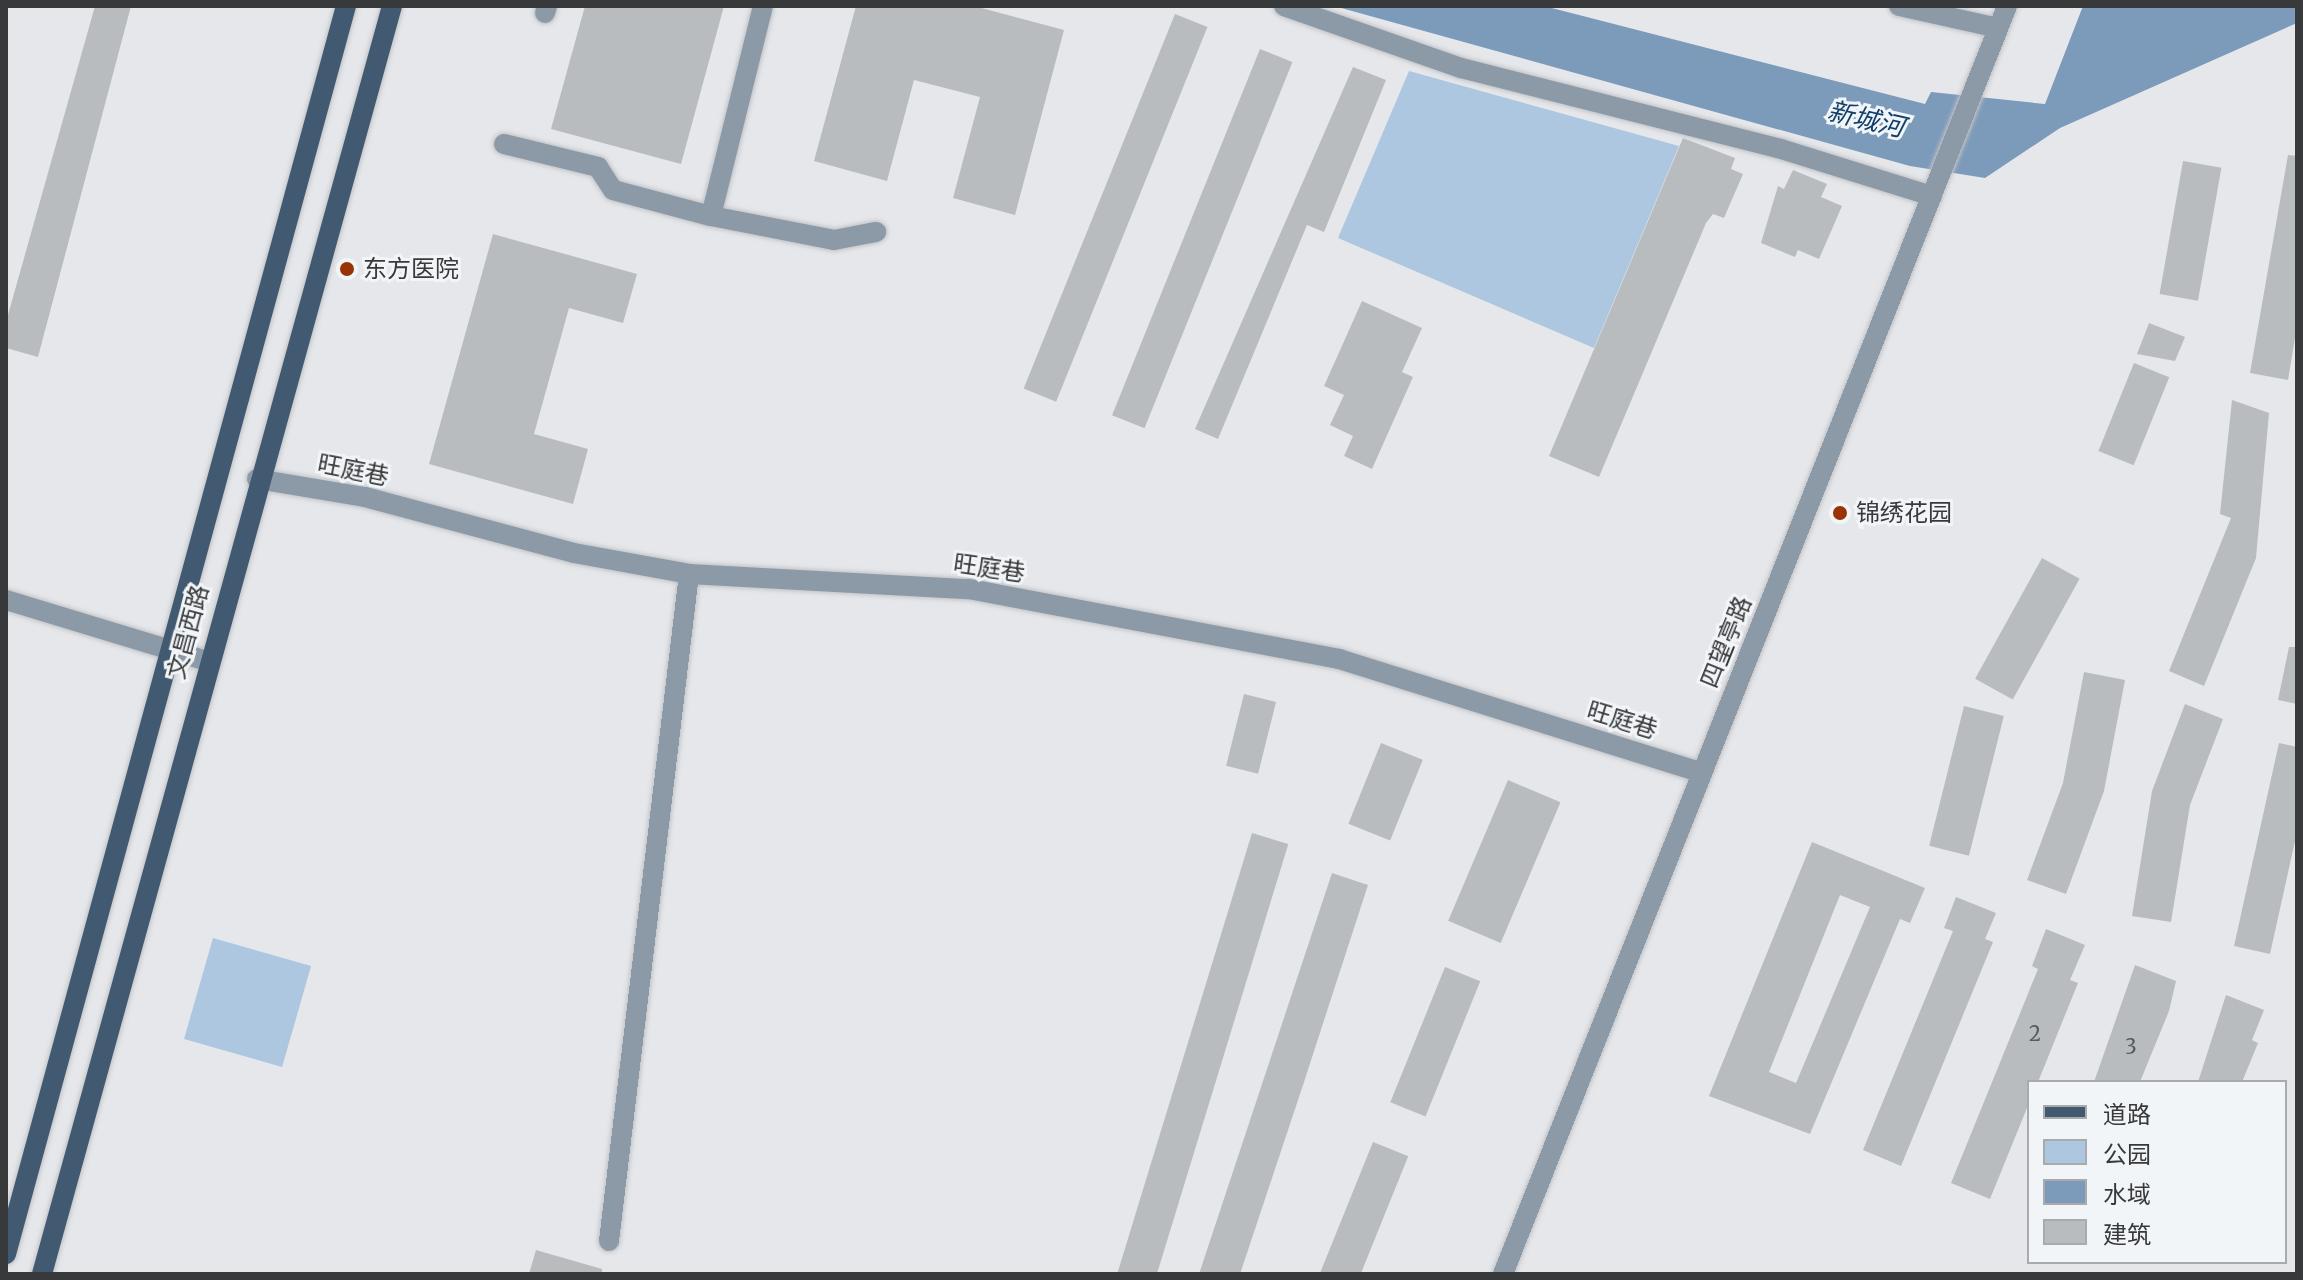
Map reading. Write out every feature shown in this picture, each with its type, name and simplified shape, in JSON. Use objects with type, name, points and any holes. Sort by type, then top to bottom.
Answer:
[{"type":"main road","name":"文昌西路","points":[[6,1254],[346,6]]},
{"type":"main road","name":"文昌西路","points":[[42,1274],[257,479],[392,6]]},
{"type":"street","points":[[711,216],[763,6]]},
{"type":"street","points":[[1284,6],[1461,68],[1781,149],[1932,196]]},
{"type":"street","points":[[1899,6],[1998,28]]},
{"type":"street","name":"四望亭路","points":[[1503,1274],[2007,6]]},
{"type":"street","points":[[504,144],[598,167],[613,190],[711,216],[834,240],[876,232]]},
{"type":"street","name":"旺庭巷","points":[[257,479],[365,497],[574,553],[689,574],[969,589],[1339,659],[1702,773]]},
{"type":"street","points":[[609,1241],[689,574]]},
{"type":"street","points":[[6,600],[207,661]]},
{"type":"green space","points":[[1409,71],[1679,146],[1594,348],[1338,238]]},
{"type":"green space","points":[[213,938],[311,966],[282,1067],[184,1039]]},
{"type":"water","name":"新城河","points":[[1334,6],[1544,6],[1925,104],[1931,92],[2045,104],[2083,6],[2297,6],[2297,23],[2060,128],[1985,178],[1910,166]]},
{"type":"building","points":[[95,6],[131,6],[38,357],[6,348],[6,322]]},
{"type":"building","points":[[585,6],[724,6],[681,164],[551,129]]},
{"type":"building","points":[[856,6],[974,6],[1064,30],[1015,215],[953,198],[980,97],[914,80],[887,181],[814,161]]},
{"type":"building","points":[[1175,14],[1207,27],[1056,402],[1024,389]]},
{"type":"building","points":[[1260,49],[1292,62],[1144,428],[1112,415]]},
{"type":"building","points":[[1353,67],[1386,80],[1324,232],[1307,225],[1218,439],[1195,429]]},
{"type":"building","points":[[1683,138],[1735,158],[1731,169],[1743,174],[1724,218],[1713,214],[1706,223],[1599,477],[1549,456]]},
{"type":"building","points":[[2288,155],[2297,156],[2297,326],[2288,380],[2250,373]]},
{"type":"building","points":[[2183,161],[2221,168],[2198,301],[2160,294]]},
{"type":"building","points":[[1793,170],[1827,184],[1821,197],[1842,206],[1819,259],[1798,250],[1795,257],[1761,243],[1778,186],[1784,189]]},
{"type":"building","points":[[493,234],[637,274],[623,323],[569,308],[534,434],[588,449],[573,504],[429,464]]},
{"type":"building","points":[[1362,301],[1422,328],[1402,372],[1413,377],[1372,469],[1344,456],[1353,436],[1330,425],[1344,395],[1324,386]]},
{"type":"building","points":[[2149,323],[2185,337],[2175,361],[2137,354]]},
{"type":"building","points":[[2134,363],[2169,377],[2134,465],[2098,451]]},
{"type":"building","points":[[2232,400],[2269,413],[2256,558],[2204,686],[2169,671],[2231,518],[2220,514]]},
{"type":"building","points":[[2042,558],[2080,579],[2013,700],[1975,679]]},
{"type":"building","points":[[2289,647],[2297,647],[2297,704],[2278,700]]},
{"type":"building","points":[[2084,672],[2125,680],[2104,791],[2066,894],[2027,880],[2063,783]]},
{"type":"building","points":[[1244,694],[1276,702],[1258,774],[1226,766]]},
{"type":"building","points":[[2185,704],[2223,719],[2190,805],[2171,922],[2132,916],[2152,791]]},
{"type":"building","points":[[1964,706],[2004,716],[1969,856],[1929,846]]},
{"type":"building","points":[[1381,743],[1423,760],[1390,841],[1348,824]]},
{"type":"building","points":[[2279,743],[2297,747],[2297,832],[2270,954],[2234,946]]},
{"type":"building","points":[[1508,780],[1560,802],[1501,943],[1448,921]]},
{"type":"building","points":[[1252,833],[1288,844],[1157,1274],[1117,1274]]},
{"type":"building","points":[[1812,842],[1925,888],[1910,923],[1900,919],[1810,1134],[1709,1096]],"holes":[[[1840,895],[1870,907],[1796,1083],[1769,1072]]]},
{"type":"building","points":[[1332,873],[1368,885],[1303,1085],[1240,1274],[1199,1274]]},
{"type":"building","points":[[1956,897],[1996,913],[1985,939],[1993,942],[1901,1166],[1863,1150],[1953,931],[1944,928]]},
{"type":"building","points":[[2046,929],[2085,945],[2070,980],[2078,983],[2039,1080],[2027,1080],[2027,1108],[1990,1199],[1951,1183],[2038,969],[2032,966]]},
{"type":"building","points":[[2135,965],[2176,981],[2169,1011],[2141,1080],[2095,1080]]},
{"type":"building","points":[[1445,967],[1480,981],[1426,1117],[1390,1102]]},
{"type":"building","points":[[2226,995],[2264,1010],[2252,1040],[2258,1043],[2243,1080],[2199,1080]]},
{"type":"building","points":[[1373,1142],[1408,1156],[1361,1274],[1320,1274]]},
{"type":"building","points":[[536,1250],[602,1269],[602,1274],[529,1274]]},
{"type":"place","name":"东方医院","points":[[347,269]]},
{"type":"place","name":"锦绣花园","points":[[1840,513]]}]
